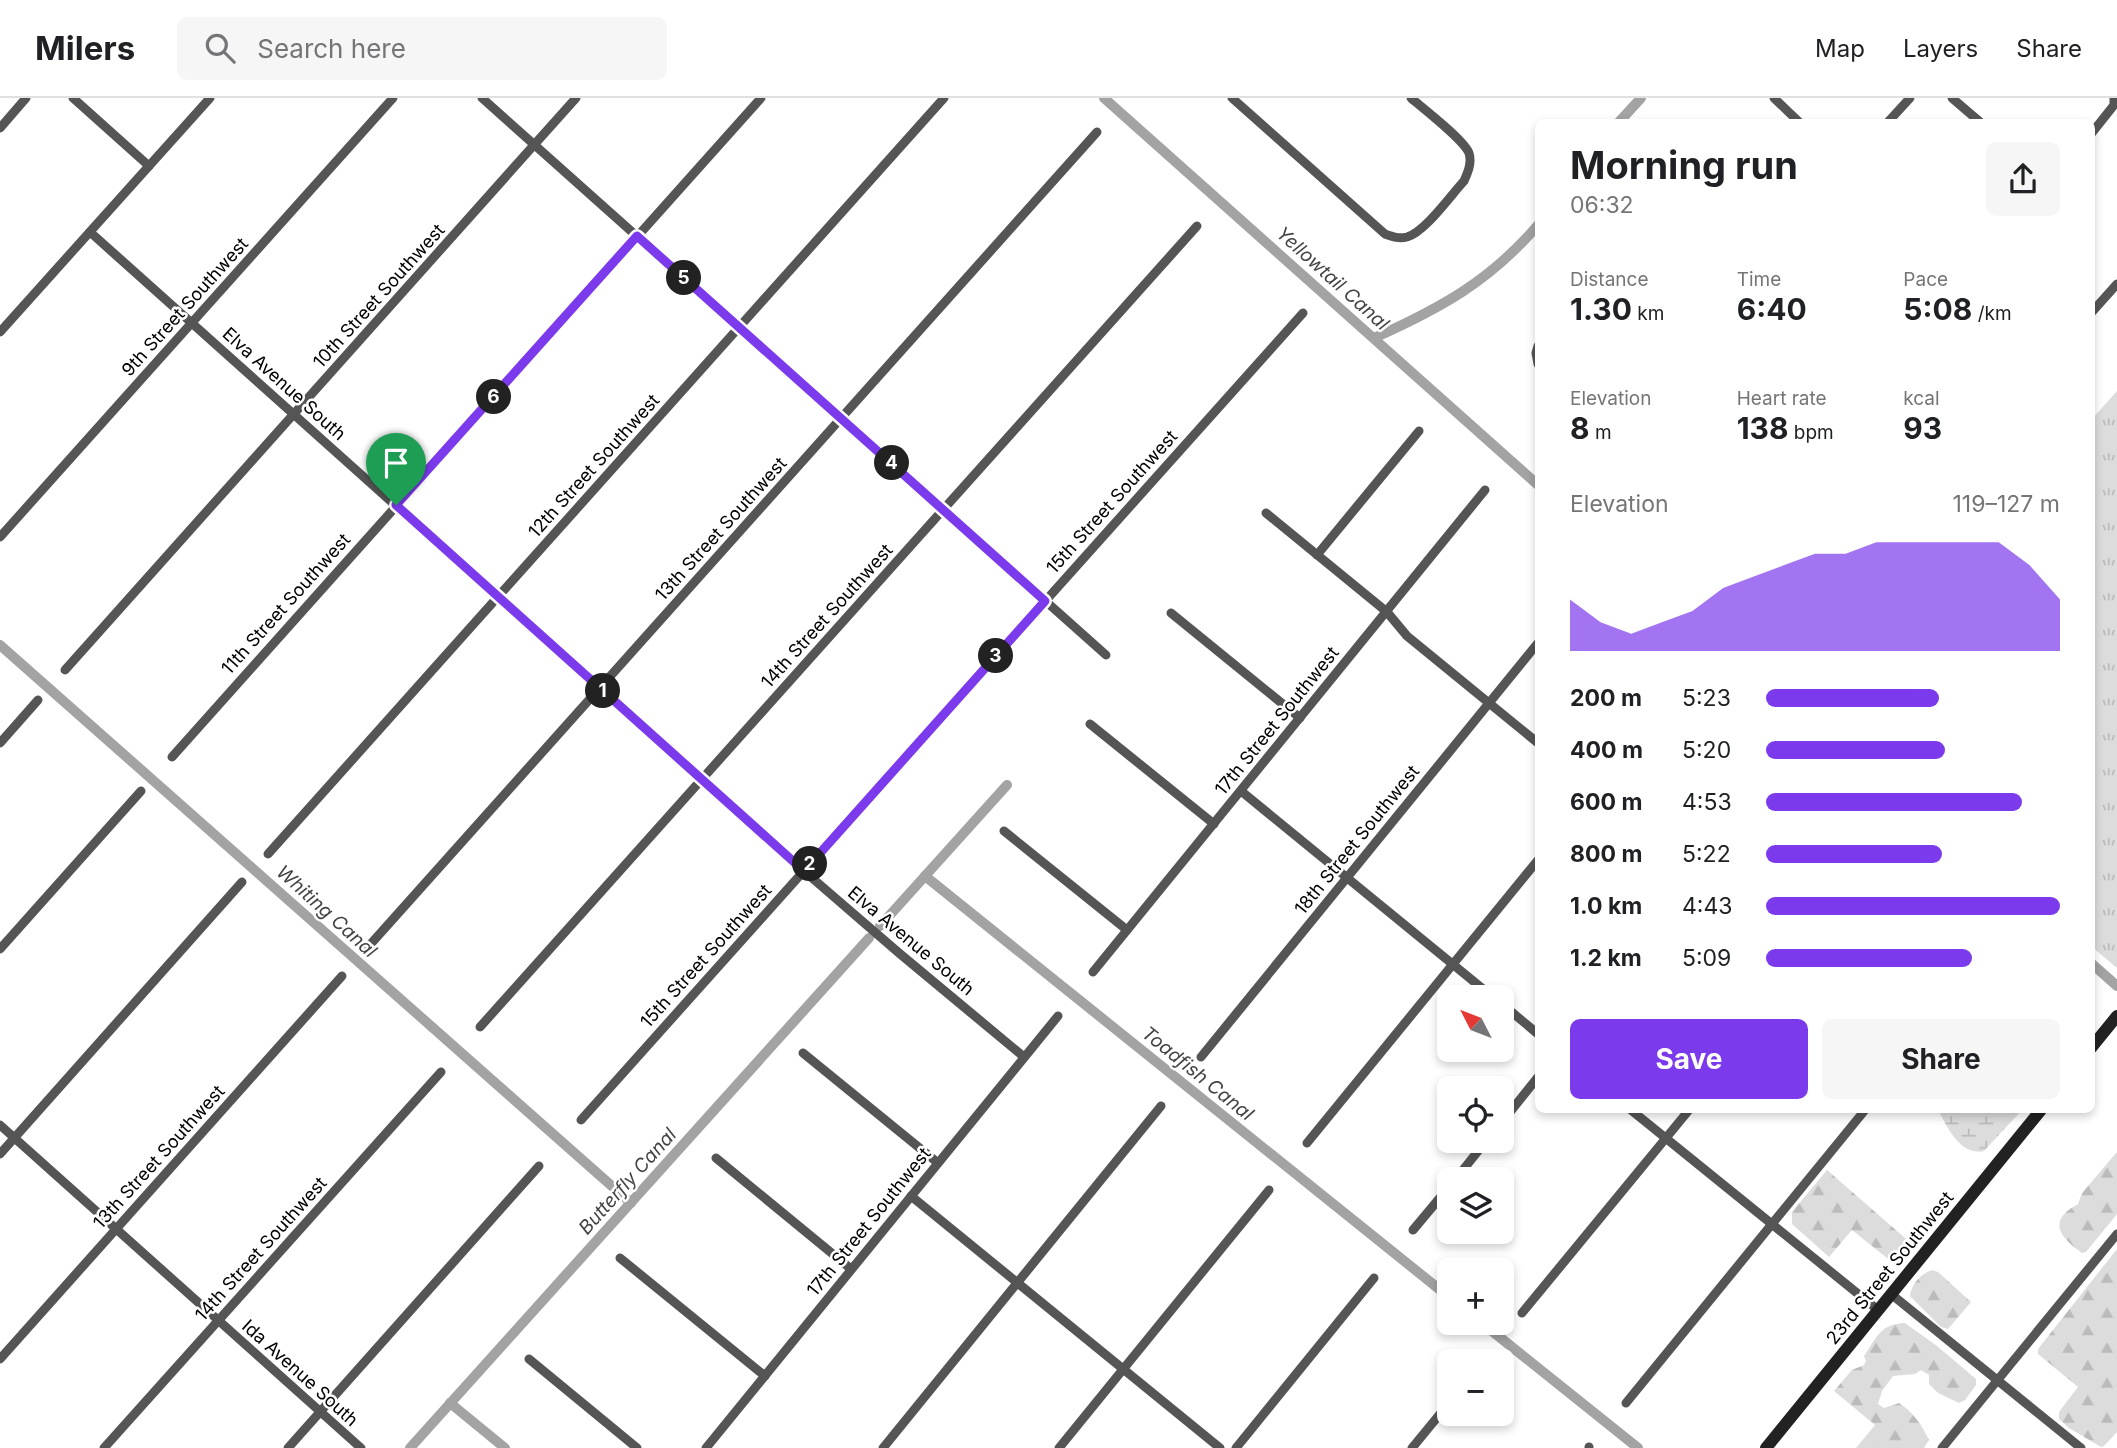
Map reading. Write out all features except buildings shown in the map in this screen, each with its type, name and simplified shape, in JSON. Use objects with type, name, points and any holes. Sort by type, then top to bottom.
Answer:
[{"type":"street","points":[[0,128],[26,98]]},
{"type":"street","points":[[74,98],[149,166]]},
{"type":"street","points":[[0,332],[210,98]]},
{"type":"street","name":"9th Street Southwest","points":[[0,537],[393,98]]},
{"type":"street","points":[[482,98],[1106,655]]},
{"type":"street","name":"10th Street Southwest","points":[[65,670],[576,98]]},
{"type":"street","name":"11th Street Southwest","points":[[172,757],[761,98]]},
{"type":"street","name":"12th Street Southwest","points":[[268,854],[944,98]]},
{"type":"street","points":[[1232,98],[1385,234],[1396,238],[1417,232],[1464,181],[1471,160],[1468,151],[1460,142],[1411,98]]},
{"type":"street","points":[[1774,98],[1796,119]]},
{"type":"street","points":[[1891,119],[1910,98]]},
{"type":"street","points":[[1952,98],[1976,119]]},
{"type":"street","points":[[2095,129],[2114,105],[2114,98]]},
{"type":"street","name":"13th Street Southwest","points":[[368,947],[1097,132]]},
{"type":"street","name":"14th Street Southwest","points":[[480,1027],[1197,226]]},
{"type":"street","name":"Elva Avenue South","points":[[90,232],[804,871],[1024,1057]]},
{"type":"street","points":[[2095,309],[2117,284]]},
{"type":"street","name":"15th Street Southwest","points":[[581,1120],[1303,313]]},
{"type":"street","points":[[1318,555],[1419,431]]},
{"type":"street","name":"17th Street Southwest","points":[[1093,972],[1485,490]]},
{"type":"street","points":[[1266,513],[1387,612],[1407,636],[1535,741]]},
{"type":"street","points":[[1171,613],[1300,718]]},
{"type":"street","name":"18th Street Southwest","points":[[1201,1057],[1535,647]]},
{"type":"street","points":[[0,743],[38,701]]},
{"type":"street","points":[[1090,724],[1214,824]]},
{"type":"street","points":[[0,949],[141,791]]},
{"type":"street","points":[[1241,791],[1479,985]]},
{"type":"street","points":[[1004,831],[1127,930]]},
{"type":"street","points":[[1307,1143],[1535,864]]},
{"type":"street","points":[[0,1154],[242,883]]},
{"type":"street","name":"13th Street Southwest","points":[[0,1359],[342,976]]},
{"type":"street","points":[[1514,1014],[1535,1032]]},
{"type":"street","name":"17th Street Southwest","points":[[706,1448],[1058,1016]]},
{"type":"street","points":[[2095,1043],[2117,1016]]},
{"type":"street","points":[[803,1053],[938,1163]]},
{"type":"street","name":"14th Street Southwest","points":[[104,1448],[441,1072]]},
{"type":"street","points":[[1514,1107],[1535,1081]]},
{"type":"street","points":[[883,1448],[1161,1106]]},
{"type":"street","points":[[1635,1113],[1878,1310]]},
{"type":"street","points":[[1522,1313],[1686,1113]]},
{"type":"street","points":[[1626,1403],[1863,1113]]},
{"type":"street","name":"23rd Street Southwest","points":[[1766,1448],[2039,1113]]},
{"type":"street","name":"Ida Avenue South","points":[[0,1125],[361,1448]]},
{"type":"street","points":[[1465,1167],[1476,1153]]},
{"type":"street","points":[[716,1158],[851,1269]]},
{"type":"street","points":[[288,1448],[539,1166]]},
{"type":"street","points":[[1059,1448],[1269,1191]]},
{"type":"street","points":[[911,1196],[1220,1448]]},
{"type":"street","points":[[1413,1230],[1437,1201]]},
{"type":"street","points":[[1942,1448],[2117,1234]]},
{"type":"street","points":[[620,1258],[765,1376]]},
{"type":"street","points":[[1236,1448],[1374,1278]]},
{"type":"street","points":[[1891,1294],[2081,1448]]},
{"type":"street","points":[[529,1359],[637,1448]]},
{"type":"street","points":[[1412,1448],[1437,1418]]},
{"type":"green space","points":[[2117,391],[2117,968],[2095,949],[2095,416]]},
{"type":"green space","points":[[1940,1113],[2019,1113],[1984,1151],[1968,1149],[1962,1145]]},
{"type":"green space","points":[[2117,1152],[2117,1214],[2086,1252],[2082,1253],[2062,1234],[2060,1222],[2069,1210],[2078,1204],[2082,1193]]},
{"type":"green space","points":[[1827,1170],[1913,1245],[1897,1266],[1852,1230],[1829,1257],[1792,1224],[1792,1212]]},
{"type":"green space","points":[[2117,1249],[2117,1432],[2101,1447],[2059,1419],[2059,1412],[2078,1387],[2038,1354],[2038,1349]]},
{"type":"green space","points":[[1932,1270],[1938,1272],[1971,1302],[1948,1329],[1941,1327],[1910,1296],[1917,1280]]},
{"type":"green space","points":[[1905,1323],[1976,1379],[1976,1385],[1965,1400],[1959,1403],[1938,1393],[1929,1384],[1929,1375],[1921,1370],[1915,1374],[1893,1376],[1882,1391],[1878,1404],[1884,1408],[1899,1403],[1909,1410],[1929,1440],[1924,1448],[1856,1448],[1875,1425],[1834,1391],[1852,1370],[1864,1365],[1864,1356],[1884,1329]]},
{"type":"waterway","name":"Yellowtail Canal","points":[[1104,98],[1535,482]]},
{"type":"waterway","points":[[1622,119],[1641,98]]},
{"type":"waterway","points":[[1374,338],[1421,316],[1463,291],[1502,262],[1535,228]]},
{"type":"waterway","name":"Whiting Canal","points":[[0,645],[631,1203]]},
{"type":"waterway","name":"Butterfly Canal","points":[[880,926],[1007,785]]},
{"type":"waterway","name":"Toadfish Canal","points":[[925,876],[1437,1287]]},
{"type":"waterway","name":"Butterfly Canal","points":[[410,1448],[869,938]]},
{"type":"waterway","name":"Yellowtail Canal","points":[[2095,967],[2117,986]]},
{"type":"waterway","name":"Toadfish Canal","points":[[1497,1335],[1638,1448]]},
{"type":"waterway","points":[[450,1403],[505,1448]]},
{"type":"route","points":[[637,236],[1045,601],[804,871],[396,505],[637,236]]}]
